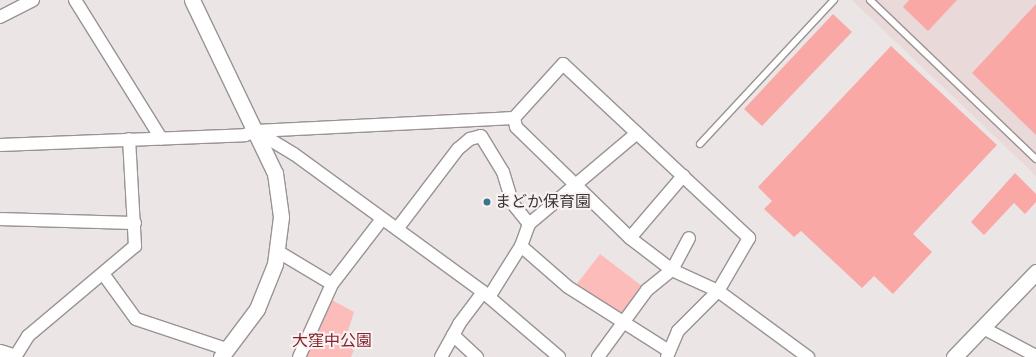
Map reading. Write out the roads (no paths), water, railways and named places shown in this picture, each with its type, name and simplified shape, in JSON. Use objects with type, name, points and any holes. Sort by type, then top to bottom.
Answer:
[{"type":"main road","points":[[0,353],[12,357]]},
{"type":"street","points":[[0,17],[33,0]]},
{"type":"street","points":[[75,0],[161,138]]},
{"type":"street","points":[[104,275],[136,320],[223,353],[257,309],[275,264],[281,217],[275,173],[192,0]]},
{"type":"street","points":[[0,145],[245,135],[256,131],[514,118],[563,64],[749,238],[718,291],[678,331],[668,354],[568,286],[521,246]]},
{"type":"street","points":[[514,118],[516,127],[574,186],[630,238],[672,270],[718,291],[808,357]]},
{"type":"street","points":[[470,120],[470,139]]},
{"type":"street","points":[[256,131],[294,154],[486,295],[559,357]]},
{"type":"street","points":[[441,357],[453,335],[486,295],[521,246],[529,224],[637,133]]},
{"type":"street","points":[[397,229],[458,149],[470,139],[481,136],[503,172],[513,204],[529,224]]},
{"type":"street","points":[[15,357],[28,336],[104,275],[135,246],[135,223],[129,139]]},
{"type":"street","points":[[630,238],[683,176]]},
{"type":"street","points":[[299,357],[332,284],[382,218]]},
{"type":"street","points":[[0,219],[135,223]]},
{"type":"street","points":[[598,357],[622,322],[647,290],[672,270],[689,238]]},
{"type":"street","points":[[277,251],[332,284]]},
{"type":"street","points":[[954,357],[1036,272]]},
{"type":"street","points":[[983,328],[1036,356]]},
{"type":"street","points":[[453,335],[477,357]]},
{"type":"lane","points":[[700,144],[834,0]]},
{"type":"lane","points":[[870,0],[1036,159]]},
{"type":"place","name":"まどか保育園","points":[[487,202]]},
{"type":"park label","name":"大窪中公園","points":[[332,341]]}]
